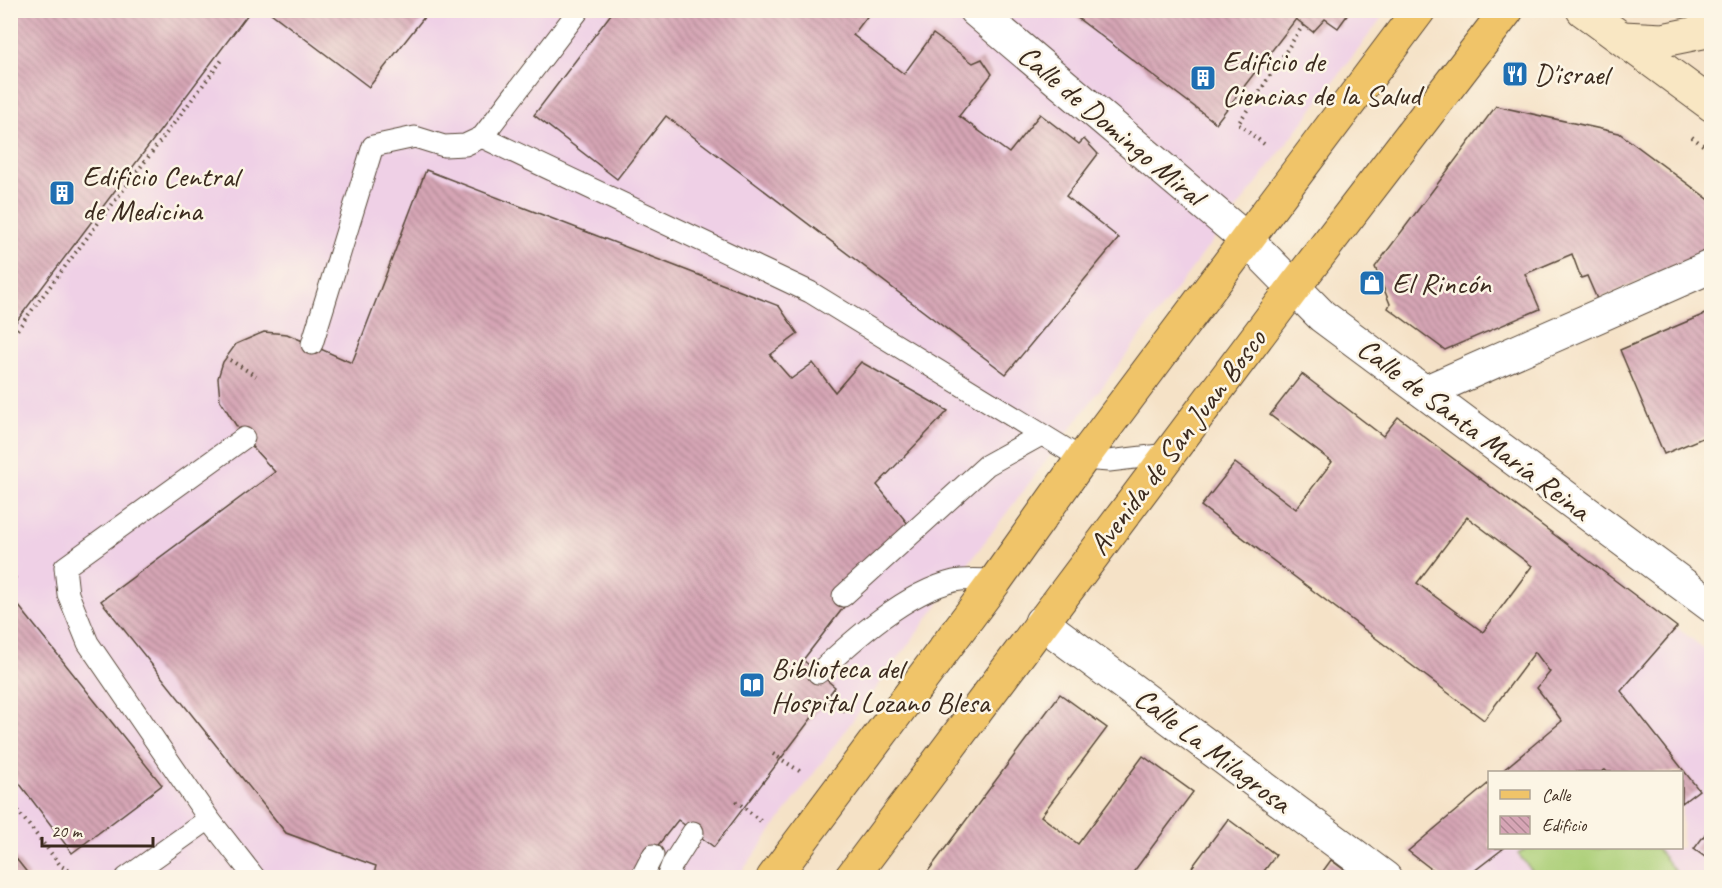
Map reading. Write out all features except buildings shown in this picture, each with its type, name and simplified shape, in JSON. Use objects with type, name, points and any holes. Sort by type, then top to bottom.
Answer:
[{"type":"main road","points":[[773,878],[996,580],[1082,459],[1419,10]]},
{"type":"main road","name":"Avenida de San Juan Bosco","points":[[851,878],[1041,622],[1507,10]]},
{"type":"main road","points":[[1583,10],[1712,105]]},
{"type":"main road","points":[[1623,38],[1663,40],[1712,30]]},
{"type":"street","name":"Calle de Domingo Miral","points":[[975,10],[1247,240]]},
{"type":"street","name":"Calle de Santa María Reina","points":[[1247,240],[1295,286],[1322,316],[1712,606]]},
{"type":"street","points":[[1425,392],[1712,266]]},
{"type":"street","name":"Calle La Milagrosa","points":[[1041,622],[1385,878]]},
{"type":"lane","points":[[312,344],[373,146],[415,137],[444,146],[465,145],[482,137],[579,10]]},
{"type":"lane","points":[[482,137],[810,292],[1082,459],[1109,461],[1168,454]]},
{"type":"lane","points":[[843,596],[987,465],[1041,435]]},
{"type":"lane","points":[[244,438],[65,567],[68,594],[88,643],[209,819],[255,878]]},
{"type":"lane","points":[[818,673],[857,636],[904,603],[955,581],[996,580]]},
{"type":"lane","points":[[126,878],[209,819]]},
{"type":"lane","points":[[667,878],[672,865],[693,832]]},
{"type":"lane","points":[[641,878],[653,855]]},
{"type":"path","points":[[1264,144],[1238,124],[1304,24]]},
{"type":"path","points":[[10,339],[222,60]]},
{"type":"path","points":[[230,360],[256,376]]},
{"type":"path","points":[[10,576],[16,579]]},
{"type":"path","points":[[773,754],[801,772]]},
{"type":"path","points":[[10,801],[61,866],[84,878]]},
{"type":"path","points":[[736,801],[763,823]]},
{"type":"shaded area","points":[[10,11],[1387,11],[955,581],[737,878],[11,877]]},
{"type":"shaded area","points":[[1618,582],[1711,654],[1711,877],[1443,877],[1408,851],[1488,783],[1488,849],[1683,849],[1683,771],[1502,771],[1562,721],[1537,688]]},
{"type":"green space","points":[[1526,849],[1657,849],[1680,877],[1537,877],[1518,854]]},
{"type":"place","name":"D'israel","points":[[1515,74]]},
{"type":"place","name":"Edificio de Ciencias de la Salud","points":[[1203,78]]},
{"type":"place","name":"Edificio Central de Medicina","points":[[62,193]]},
{"type":"place","name":"El Rincón","points":[[1372,283]]},
{"type":"place","name":"Biblioteca del Hospital Lozano Blesa","points":[[752,685]]}]
